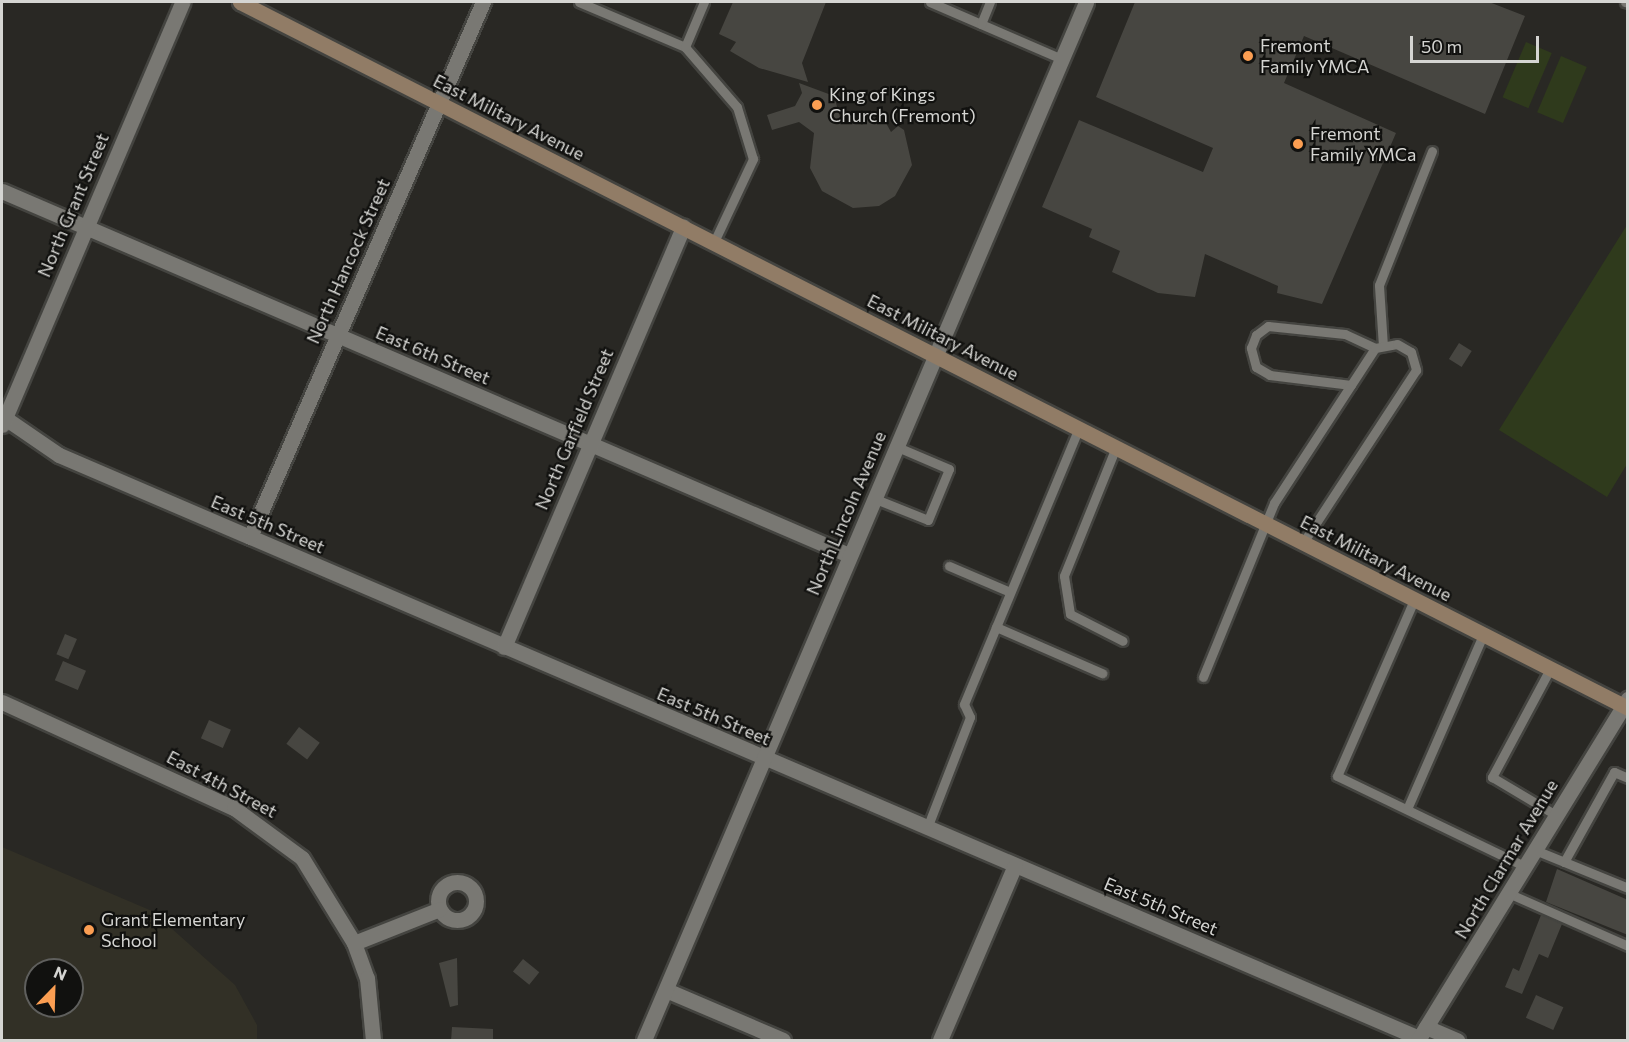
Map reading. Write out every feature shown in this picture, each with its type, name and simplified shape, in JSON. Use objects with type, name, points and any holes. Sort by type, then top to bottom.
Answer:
[{"type":"main road","name":"East Military Avenue","points":[[240,2],[1550,669],[1626,704]]},
{"type":"street","name":"North Grant Street","points":[[2,420],[182,2]]},
{"type":"street","name":"North Hancock Street","points":[[250,537],[483,2]]},
{"type":"street","name":"North Lincoln Avenue","points":[[644,1041],[934,354],[1086,2]]},
{"type":"street","name":"East 6th Street","points":[[2,191],[849,555]]},
{"type":"street","name":"North Garfield Street","points":[[504,647],[589,442],[683,227]]},
{"type":"street","name":"East 5th Street","points":[[2,420],[59,456],[927,828],[1421,1035],[1457,1041]]},
{"type":"street","name":"East 4th Street","points":[[2,702],[186,783],[269,829],[302,858],[354,943],[367,978],[372,1041]]},
{"type":"street","name":"North Clarmar Avenue","points":[[1421,1035],[1626,704]]},
{"type":"street","points":[[940,1041],[1015,865]]},
{"type":"street","points":[[354,943],[440,909]]},
{"type":"street","points":[[666,990],[783,1041]]},
{"type":"lane","points":[[579,2],[685,47],[737,107],[751,142],[753,159],[714,242]]},
{"type":"lane","points":[[685,47],[704,2]]},
{"type":"lane","points":[[930,2],[1062,59]]},
{"type":"lane","points":[[981,24],[990,2]]},
{"type":"lane","points":[[1203,677],[1266,524],[1351,385],[1379,347],[1379,285],[1432,151]]},
{"type":"lane","points":[[1303,543],[1416,370],[1411,352],[1397,344],[1379,347],[1345,334],[1269,326],[1256,335],[1251,348],[1256,367],[1270,375],[1351,385]]},
{"type":"lane","points":[[927,828],[970,717],[964,704],[1079,428]]},
{"type":"lane","points":[[873,498],[928,520],[949,469],[895,446]]},
{"type":"lane","points":[[1116,447],[1064,576],[1070,614],[1123,641]]},
{"type":"lane","points":[[949,566],[1010,592]]},
{"type":"lane","points":[[1414,600],[1337,776],[1524,866]]},
{"type":"lane","points":[[996,627],[1102,674]]},
{"type":"lane","points":[[1407,809],[1483,635]]},
{"type":"lane","points":[[1550,669],[1492,777],[1556,815]]},
{"type":"lane","points":[[1564,862],[1614,772],[1628,778]]},
{"type":"lane","points":[[1535,850],[1628,888]]},
{"type":"lane","points":[[1508,893],[1628,946]]},
{"type":"shaded area","name":"Grant Elementary School","points":[[2,847],[152,911],[235,985],[257,1025],[257,1040],[2,1040]]},
{"type":"green space","points":[[1526,42],[1552,53],[1528,108],[1503,97]]},
{"type":"green space","points":[[1561,56],[1587,67],[1563,123],[1537,112]]},
{"type":"green space","points":[[1627,225],[1627,464],[1607,497],[1499,430]]},
{"type":"building","points":[[733,2],[826,2],[802,63],[808,82],[759,68],[730,51],[736,42],[719,34]]},
{"type":"building","name":"Fremont Family YMCa","points":[[1135,2],[1489,2],[1525,16],[1485,114],[1304,36],[1284,83],[1396,133],[1322,304],[1277,293],[1278,286],[1205,254],[1195,297],[1158,293],[1112,272],[1120,251],[1089,237],[1092,229],[1042,207],[1079,120],[1203,172],[1213,148],[1096,97]]},
{"type":"building","name":"King of Kings Church (Fremont)","points":[[799,83],[834,96],[840,117],[865,114],[886,123],[891,132],[898,126],[904,130],[912,165],[895,196],[879,206],[853,208],[822,191],[810,168],[814,133],[799,122],[772,130],[767,115],[795,106],[802,93]]},
{"type":"building","points":[[1459,343],[1472,351],[1462,367],[1449,359]]},
{"type":"building","points":[[65,634],[77,639],[68,659],[56,654]]},
{"type":"building","points":[[63,661],[86,671],[78,690],[55,680]]},
{"type":"building","points":[[209,720],[231,730],[223,748],[201,738]]},
{"type":"building","points":[[299,727],[320,743],[307,759],[286,744]]},
{"type":"building","points":[[1557,869],[1628,900],[1628,935],[1546,902]]},
{"type":"building","points":[[1541,915],[1562,924],[1548,958],[1539,954],[1522,994],[1505,987],[1513,968],[1519,971]]},
{"type":"building","points":[[457,958],[458,1005],[450,1007],[439,963]]},
{"type":"building","points":[[523,959],[539,972],[529,985],[513,971]]},
{"type":"building","points":[[1536,995],[1563,1007],[1553,1030],[1526,1018]]},
{"type":"building","points":[[452,1027],[493,1029],[493,1041],[451,1041]]},
{"type":"place","name":"Fremont Family YMCA","points":[[1248,56]]},
{"type":"place","name":"King of Kings Church (Fremont)","points":[[817,105]]},
{"type":"place","name":"Fremont Family YMCa","points":[[1298,144]]},
{"type":"place","name":"Grant Elementary School","points":[[89,930]]}]
